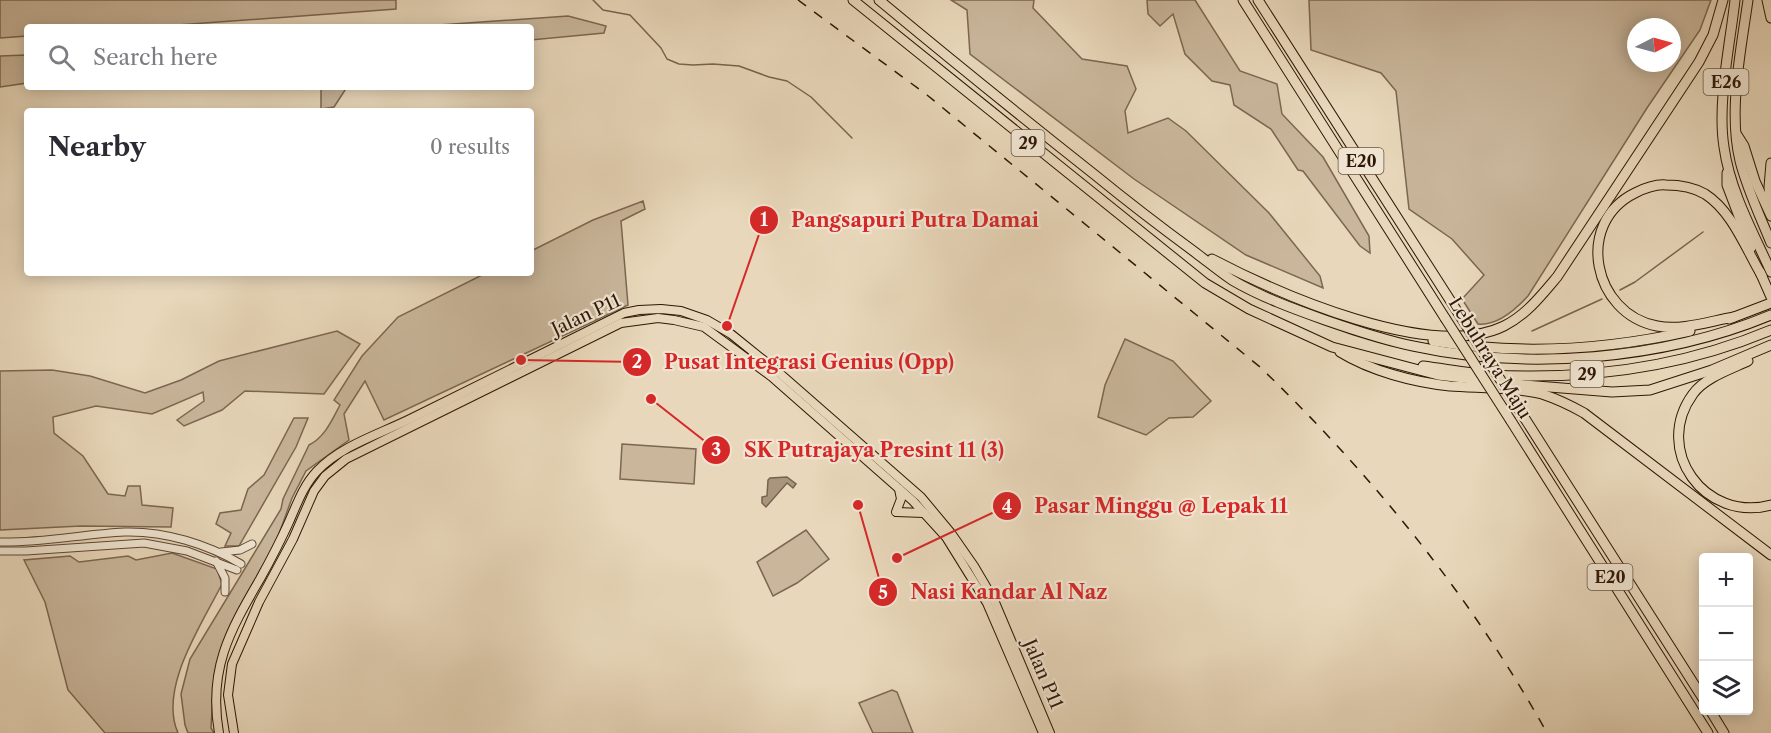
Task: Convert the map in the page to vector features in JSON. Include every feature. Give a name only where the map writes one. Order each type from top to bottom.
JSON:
[{"type":"highway","name":"29","points":[[853,0],[1205,284],[1249,309],[1332,347],[1397,363],[1489,375],[1577,375],[1676,360],[1719,349],[1771,330]]},
{"type":"highway","name":"29","points":[[879,0],[1042,133],[1183,244],[1233,280],[1279,303],[1354,330],[1389,340],[1454,353],[1545,359],[1625,353],[1674,345],[1745,325],[1771,315]]},
{"type":"highway","name":"Lebuhraya Maju","points":[[1243,0],[1708,733]]},
{"type":"highway","name":"Lebuhraya Maju","points":[[1258,0],[1699,692]]},
{"type":"highway","points":[[1384,326],[1440,336],[1467,336],[1503,327],[1523,314],[1539,299],[1557,277],[1699,62],[1713,35],[1723,0]]},
{"type":"highway","name":"E26","points":[[1735,0],[1722,116],[1727,185],[1766,274]]},
{"type":"highway","name":"E26","points":[[1748,0],[1738,74],[1736,133],[1740,160],[1771,243]]},
{"type":"highway","points":[[1767,0],[1771,18]]},
{"type":"highway","points":[[1736,133],[1744,146],[1755,181],[1771,216]]},
{"type":"highway","points":[[1771,163],[1769,187],[1771,207]]},
{"type":"highway","points":[[1734,317],[1670,327],[1642,322],[1625,312],[1604,286],[1598,265],[1600,238],[1606,221],[1616,207],[1630,196],[1661,184],[1679,185],[1697,190],[1723,211],[1766,274],[1771,297]]},
{"type":"highway","points":[[1183,244],[1308,304],[1444,343],[1503,348],[1555,349],[1617,345],[1696,329],[1771,303]]},
{"type":"highway","points":[[1397,363],[1438,375],[1568,389],[1632,392],[1650,390],[1680,381],[1767,346]]},
{"type":"highway","points":[[1767,346],[1748,360],[1711,379],[1694,392],[1683,412],[1678,434],[1679,449],[1685,466],[1706,493],[1725,503],[1740,507],[1754,508],[1771,505]]},
{"type":"highway","points":[[1332,347],[1356,362],[1422,381],[1539,393],[1564,402],[1584,413],[1771,555]]},
{"type":"highway","points":[[1713,715],[1724,733]]},
{"type":"main road","name":"Jalan P11","points":[[219,733],[215,696],[216,679],[227,640],[264,572],[306,485],[327,461],[339,452],[624,313],[660,309],[681,311],[707,320],[731,334],[921,496],[963,550],[994,600],[1050,733]]},
{"type":"main road","name":"Jalan P11","points":[[234,733],[228,695],[232,664],[259,602],[276,572],[314,491],[325,476],[346,459],[621,323],[640,320],[674,320],[704,327],[772,377],[899,489],[946,537],[987,603],[1043,733]]},
{"type":"main road","points":[[899,489],[900,502],[896,512],[924,513]]},
{"type":"main road","points":[[264,572],[264,576],[268,579],[276,572]]},
{"type":"main road","points":[[254,588],[260,585],[263,587],[259,602]]},
{"type":"street","points":[[0,542],[26,542],[126,532],[146,533],[190,542],[221,552],[239,567],[187,551],[144,543],[0,551]]},
{"type":"street","points":[[221,552],[240,549],[252,544]]},
{"type":"street","points":[[215,560],[225,578],[225,592]]},
{"type":"shaded area","points":[[0,0],[396,0],[396,9],[191,24],[24,24],[24,36],[0,38]]},
{"type":"shaded area","points":[[951,0],[1034,0],[1033,8],[1082,59],[1127,66],[1136,89],[1125,111],[1128,133],[1168,118],[1186,131],[1269,213],[1320,276],[1323,288],[1246,255],[1134,179],[970,54],[967,10]]},
{"type":"shaded area","points":[[1147,0],[1195,0],[1240,71],[1277,84],[1282,114],[1323,157],[1369,236],[1370,253],[1360,246],[1303,171],[1298,170],[1271,129],[1234,105],[1230,85],[1212,81],[1185,54],[1173,14],[1160,26],[1148,14]]},
{"type":"shaded area","points":[[1309,0],[1711,0],[1700,30],[1681,58],[1681,18],[1627,18],[1627,72],[1671,72],[1528,296],[1506,315],[1485,324],[1478,324],[1462,299],[1484,275],[1452,239],[1409,209],[1396,91],[1381,73],[1311,50]]},
{"type":"shaded area","points":[[568,16],[606,26],[604,33],[534,40],[534,24],[453,24]]},
{"type":"shaded area","points":[[24,55],[24,83],[0,87],[0,56]]},
{"type":"shaded area","points":[[321,90],[345,90],[334,107],[321,108]]},
{"type":"shaded area","points":[[643,201],[645,209],[621,221],[628,305],[384,420],[365,381],[344,414],[349,440],[306,471],[292,498],[276,542],[227,635],[214,676],[211,728],[214,733],[188,733],[181,694],[190,659],[281,509],[283,499],[309,445],[324,433],[331,422],[340,405],[334,400],[362,356],[398,317],[480,276],[534,276],[534,250],[593,220]]},
{"type":"shaded area","points":[[337,331],[360,344],[324,394],[245,391],[222,410],[184,426],[177,420],[204,401],[203,392],[152,414],[96,406],[53,417],[54,433],[83,456],[108,494],[125,496],[128,486],[140,486],[142,505],[173,508],[171,527],[81,526],[0,530],[0,371],[52,370],[90,376],[145,393],[181,380],[219,361]]},
{"type":"shaded area","points":[[1125,339],[1173,361],[1211,401],[1193,417],[1169,418],[1146,435],[1098,417],[1105,385]]},
{"type":"shaded area","points":[[294,418],[308,418],[296,447],[239,546],[225,546],[231,533],[216,524],[220,513],[241,510],[248,489],[264,475]]},
{"type":"shaded area","points":[[622,444],[696,449],[694,484],[620,479]]},
{"type":"shaded area","points":[[787,477],[796,484],[793,488],[787,483],[766,507],[762,503],[762,497],[767,496],[768,480]]},
{"type":"shaded area","points":[[806,530],[829,559],[797,583],[773,596],[757,562]]},
{"type":"shaded area","points":[[172,553],[217,569],[222,584],[194,637],[178,677],[173,715],[178,733],[105,733],[68,690],[45,602],[24,560],[70,556],[79,562],[128,556],[136,560]]},
{"type":"shaded area","points":[[892,690],[897,692],[913,733],[873,733],[859,703]]},
{"type":"waterway","points":[[593,0],[603,10],[630,15],[661,48],[667,59],[679,64],[739,66],[787,81],[811,97],[852,138]]},
{"type":"waterway","points":[[1620,290],[1635,282],[1703,232]]},
{"type":"waterway","points":[[1532,331],[1602,299]]},
{"type":"railway","points":[[798,0],[927,95],[1260,367],[1341,450],[1417,539],[1486,633],[1547,733]]},
{"type":"place","name":"Pangsapuri Putra Damai","points":[[727,326]]},
{"type":"place","name":"Pusat Integrasi Genius (Opp)","points":[[521,360]]},
{"type":"place","name":"SK Putrajaya Presint 11 (3)","points":[[651,399]]},
{"type":"place","name":"Nasi Kandar Al Naz","points":[[858,505]]},
{"type":"place","name":"Pasar Minggu @ Lepak 11","points":[[897,558]]}]
